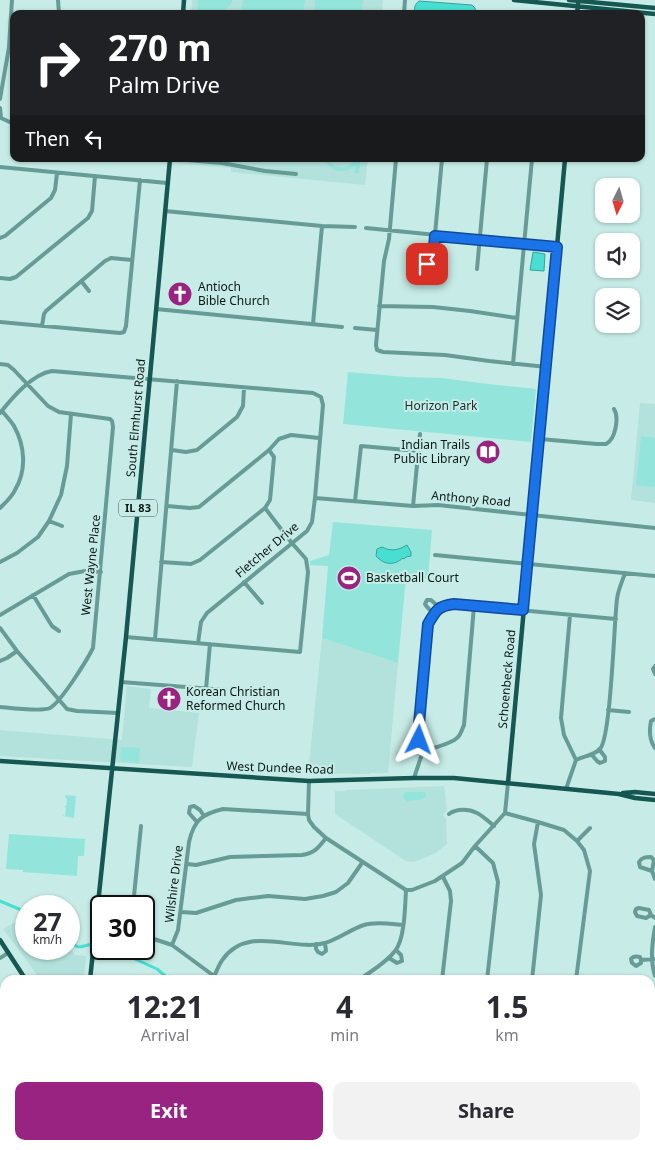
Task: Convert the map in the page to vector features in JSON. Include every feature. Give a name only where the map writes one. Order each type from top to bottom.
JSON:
[{"type":"main road","points":[[514,0],[578,2],[655,8]]},
{"type":"main road","points":[[569,0],[629,10]]},
{"type":"main road","name":"South Elmhurst Road","points":[[112,769],[170,162]]},
{"type":"main road","name":"Schoenbeck Road","points":[[508,783],[565,162]]},
{"type":"main road","name":"West Dundee Road","points":[[0,761],[310,782],[454,778],[619,794]]},
{"type":"main road","name":"IL 83","points":[[99,895],[112,769]]},
{"type":"main road","points":[[619,794],[635,792],[655,794]]},
{"type":"main road","points":[[619,794],[655,800]]},
{"type":"main road","points":[[0,940],[23,975]]},
{"type":"main road","name":"IL 83","points":[[91,975],[92,960]]},
{"type":"street","points":[[0,99],[10,31]]},
{"type":"street","points":[[0,108],[1,118],[10,122]]},
{"type":"street","points":[[210,162],[296,174]]},
{"type":"street","points":[[396,162],[390,231],[384,261],[379,306],[377,350],[445,355],[547,367]]},
{"type":"street","points":[[427,264],[433,256],[442,162]]},
{"type":"street","points":[[477,269],[487,162]]},
{"type":"street","points":[[513,364],[532,162]]},
{"type":"street","points":[[0,167],[168,183]]},
{"type":"street","points":[[0,238],[51,198],[55,190],[57,173]]},
{"type":"street","points":[[0,278],[10,279],[16,277],[88,218],[92,211],[95,176]]},
{"type":"street","points":[[0,322],[124,332],[140,180]]},
{"type":"street","points":[[165,211],[322,226],[355,227]]},
{"type":"street","points":[[313,324],[322,226]]},
{"type":"street","points":[[366,228],[557,247]]},
{"type":"street","points":[[42,326],[46,310],[105,261],[109,259],[132,260]]},
{"type":"street","points":[[82,282],[89,291]]},
{"type":"street","points":[[379,306],[433,307],[517,318]]},
{"type":"street","points":[[156,309],[342,327]]},
{"type":"street","points":[[355,328],[377,330]]},
{"type":"street","points":[[0,364],[12,368],[48,406],[59,412],[71,414],[67,466],[60,495],[49,520],[38,537],[17,553],[0,562]]},
{"type":"street","points":[[0,508],[15,491],[24,461],[21,441],[14,424],[1,412],[28,384],[42,373],[52,371],[244,388],[243,406],[237,417],[198,450],[186,452],[172,450]]},
{"type":"street","points":[[155,639],[177,381]]},
{"type":"street","name":"Fletcher Drive","points":[[198,643],[201,622],[207,613],[291,542],[307,531],[312,522],[323,405],[321,397],[312,393],[244,388]]},
{"type":"street","points":[[540,439],[606,444],[615,432],[617,414],[614,409]]},
{"type":"street","name":"West Wayne Place","points":[[59,700],[93,648],[114,427],[112,421],[105,418],[71,414]]},
{"type":"street","points":[[413,506],[420,434]]},
{"type":"street","points":[[167,506],[199,507],[269,450],[279,439],[291,435],[319,438]]},
{"type":"street","points":[[355,501],[361,446],[418,451]]},
{"type":"street","points":[[161,562],[192,564],[200,560],[265,508],[270,500],[274,457],[269,450]]},
{"type":"street","name":"Anthony Road","points":[[315,498],[413,506],[438,505],[655,528]]},
{"type":"street","points":[[126,637],[300,652],[308,572],[306,559],[265,508]]},
{"type":"street","points":[[49,520],[62,526]]},
{"type":"street","points":[[435,555],[655,576]]},
{"type":"street","points":[[0,615],[69,574],[85,571],[101,572]]},
{"type":"street","points":[[576,760],[592,755],[603,744],[605,738],[617,598],[625,573]]},
{"type":"street","points":[[244,582],[262,603]]},
{"type":"street","points":[[33,595],[52,626],[59,631]]},
{"type":"street","points":[[414,778],[423,751],[419,740],[419,724],[428,624],[436,610],[454,604],[616,619]]},
{"type":"street","points":[[423,751],[452,741],[462,731],[474,606]]},
{"type":"street","points":[[566,789],[576,760],[564,735],[561,718],[570,614]]},
{"type":"street","points":[[0,628],[17,651],[67,709],[118,714]]},
{"type":"street","points":[[206,688],[210,644]]},
{"type":"street","points":[[0,661],[17,651]]},
{"type":"street","points":[[655,666],[653,670],[655,674]]},
{"type":"street","points":[[121,682],[225,690]]},
{"type":"street","points":[[0,707],[44,709],[50,708],[59,700]]},
{"type":"street","points":[[608,710],[629,712]]},
{"type":"street","points":[[655,719],[651,721],[650,736],[651,743],[655,748]]},
{"type":"street","points":[[592,755],[600,763],[605,761],[605,757],[599,749]]},
{"type":"street","points":[[310,782],[308,814],[309,820],[314,827],[326,838],[362,863],[406,890],[412,890],[443,877],[462,863],[505,813],[508,783]]},
{"type":"street","points":[[204,816],[194,806],[190,807],[189,813],[197,822],[210,812],[223,809],[308,814]]},
{"type":"street","points":[[449,814],[462,810],[477,813],[494,826]]},
{"type":"street","points":[[505,813],[564,830],[584,850],[590,871],[577,975]]},
{"type":"street","name":"Wilshire Drive","points":[[172,945],[178,930],[191,834],[197,822]]},
{"type":"street","points":[[533,975],[541,895],[534,844],[538,822]]},
{"type":"street","points":[[134,895],[141,826]]},
{"type":"street","points":[[577,841],[590,828]]},
{"type":"street","points":[[186,864],[196,865],[230,857],[309,854],[316,850],[326,838]]},
{"type":"street","points":[[475,846],[493,863],[498,882],[488,975]]},
{"type":"street","points":[[652,870],[640,867],[639,862],[641,859],[651,857],[654,860],[652,870],[655,879]]},
{"type":"street","points":[[181,912],[196,912],[236,900],[268,896],[305,899],[323,896],[336,892],[348,883],[362,863]]},
{"type":"street","points":[[443,877],[450,891],[451,901],[443,975]]},
{"type":"street","points":[[366,975],[389,958],[401,940],[406,890]]},
{"type":"street","points":[[214,975],[222,959],[230,951],[249,941],[316,944],[325,943],[366,924],[403,926]]},
{"type":"street","points":[[655,927],[652,965],[655,975]]},
{"type":"street","points":[[155,939],[172,945],[213,975]]},
{"type":"street","points":[[316,944],[318,952],[322,954],[326,951],[325,943]]},
{"type":"street","points":[[389,958],[397,963],[402,961],[402,955],[396,950]]},
{"type":"street","points":[[0,958],[8,953]]},
{"type":"street","points":[[641,960],[653,960]]},
{"type":"shaded area","points":[[192,0],[383,0],[382,10],[191,10]]},
{"type":"shaded area","points":[[419,1],[472,5],[475,10],[415,10],[416,4]]},
{"type":"shaded area","points":[[368,162],[365,185],[231,172],[231,168],[177,163]]},
{"type":"shaded area","points":[[533,252],[545,254],[544,271],[530,270]]},
{"type":"shaded area","points":[[640,403],[655,404],[655,503],[631,500]]},
{"type":"shaded area","points":[[407,545],[411,556],[396,562],[386,563],[376,556],[377,549],[382,547],[395,550]]},
{"type":"shaded area","points":[[322,638],[398,663],[388,773],[308,773]]},
{"type":"shaded area","points":[[127,686],[151,689],[149,708],[199,713],[192,767],[0,756],[0,730],[122,740]]},
{"type":"shaded area","points":[[444,786],[447,810],[443,815],[446,818],[447,844],[436,853],[414,862],[406,861],[335,814],[335,791]]},
{"type":"shaded area","points":[[15,922],[15,945],[3,929]]},
{"type":"shaded area","points":[[80,955],[86,956],[84,975],[37,975],[26,960],[80,960]]},
{"type":"green space","points":[[198,0],[233,0],[225,10],[197,10]]},
{"type":"green space","points":[[243,0],[305,0],[304,10],[241,10]]},
{"type":"green space","points":[[315,0],[363,0],[362,10],[314,10]]},
{"type":"green space","points":[[330,162],[338,167],[345,167],[354,162],[361,162],[359,173],[355,173],[355,166],[346,171],[338,171],[327,163]]},
{"type":"green space","name":"Horizon Park","points":[[348,372],[442,378],[536,389],[531,442],[343,424]]},
{"type":"green space","points":[[641,436],[655,438],[655,487],[636,485]]},
{"type":"green space","points":[[333,522],[432,530],[428,579],[406,577],[398,663],[322,638],[328,566],[310,565],[310,561],[329,555]]},
{"type":"green space","points":[[121,747],[140,748],[139,763],[122,761],[120,758]]},
{"type":"green space","points":[[406,792],[425,792],[426,797],[407,802],[403,795]]},
{"type":"green space","points":[[65,795],[76,796],[74,818],[63,816],[65,816],[66,808],[64,806],[66,806],[67,799]]},
{"type":"green space","points":[[9,834],[85,839],[84,856],[78,856],[77,876],[6,869]]},
{"type":"waterway","points":[[0,901],[15,907]]},
{"type":"waterway","points":[[80,947],[90,944]]},
{"type":"waterway","points":[[137,960],[157,969],[164,975]]},
{"type":"place","name":"Antioch Bible Church","points":[[180,294]]},
{"type":"place","name":"Indian Trails Public Library","points":[[488,452]]},
{"type":"place","name":"Basketball Court","points":[[349,578]]},
{"type":"place","name":"Korean Christian Reformed Church","points":[[169,699]]},
{"type":"route","points":[[419,740],[428,624],[435,610],[454,604],[523,610],[557,247],[435,236],[433,256],[427,264]]}]
